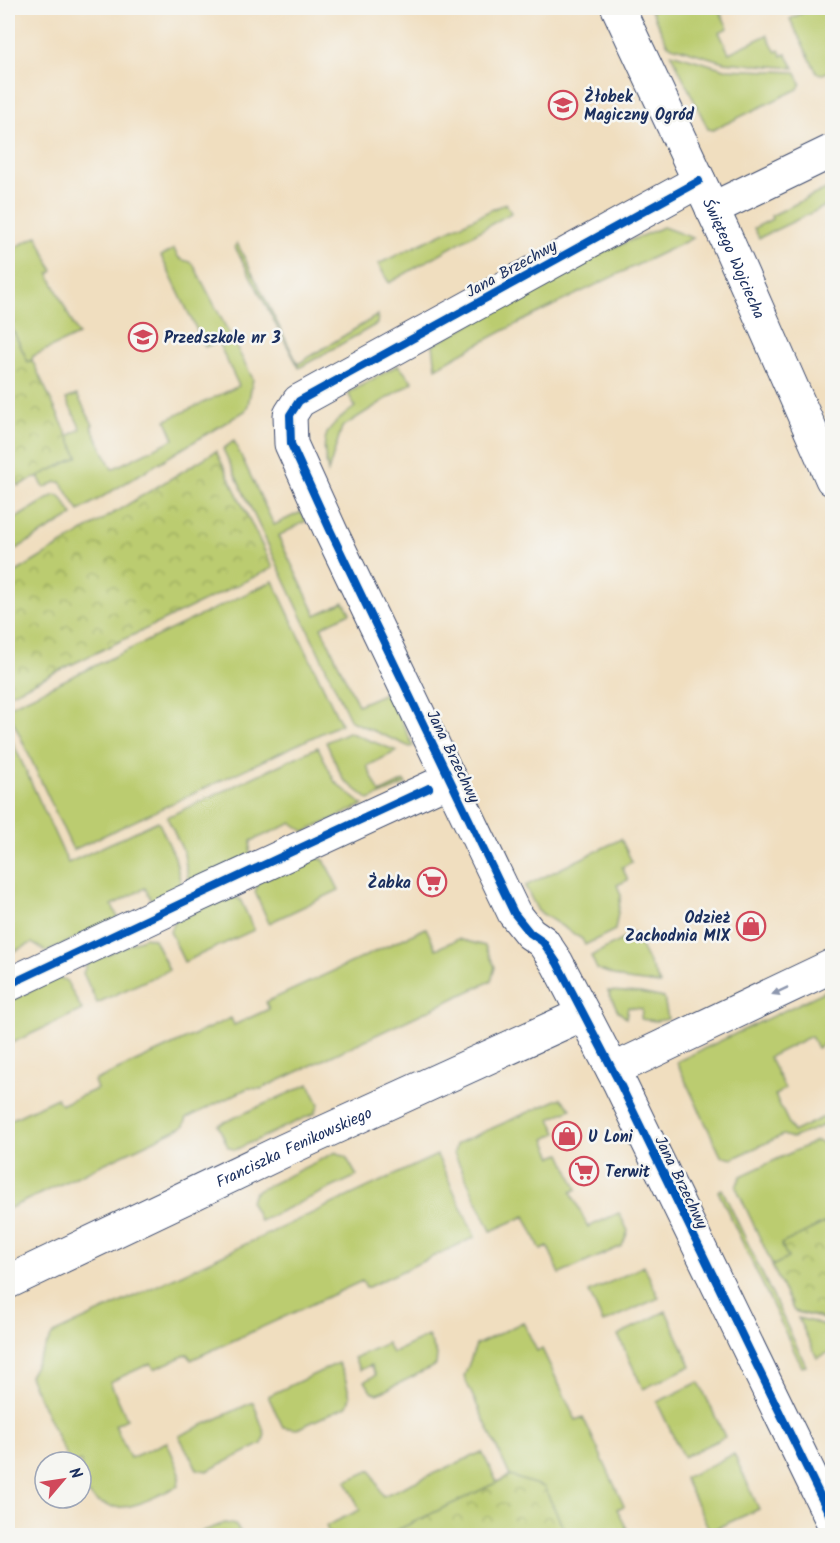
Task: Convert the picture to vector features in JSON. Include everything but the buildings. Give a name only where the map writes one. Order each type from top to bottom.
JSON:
[{"type":"street","name":"Świętego Wojciecha","points":[[618,8],[706,195],[832,479]]},
{"type":"street","name":"Jana Brzechwy","points":[[832,151],[706,195],[299,400],[290,415],[291,444],[514,913],[530,933],[543,942],[557,963],[613,1070],[832,1520]]},
{"type":"street","points":[[8,986],[198,895],[450,779]]},
{"type":"street","points":[[613,1070],[832,966]]},
{"type":"street","name":"Franciszka Fenikowskiego","points":[[8,1282],[275,1155],[583,1014]]},
{"type":"green space","points":[[650,8],[718,8],[728,28],[719,32],[729,53],[767,35],[776,52],[779,50],[782,56],[786,54],[794,68],[724,62],[668,45]]},
{"type":"green space","points":[[812,8],[832,8],[832,70],[823,74],[817,73],[790,19]]},
{"type":"green space","points":[[671,53],[725,69],[795,72],[801,83],[798,89],[713,130],[708,129]]},
{"type":"green space","points":[[832,186],[832,203],[759,238],[754,228],[772,219],[771,216]]},
{"type":"green space","points":[[506,203],[511,213],[389,283],[378,264]]},
{"type":"green space","points":[[663,227],[693,238],[531,317],[436,368],[433,345],[583,260]]},
{"type":"green space","points":[[37,236],[53,271],[49,274],[78,335],[33,356],[28,362],[10,324],[14,322],[8,308],[8,251]]},
{"type":"green space","points":[[237,243],[298,364],[378,315],[377,324],[299,368],[235,247]]},
{"type":"green space","points":[[174,249],[181,260],[193,264],[253,379],[248,405],[245,411],[79,511],[61,482],[44,488],[38,476],[78,457],[68,436],[81,429],[66,399],[77,395],[112,469],[174,439],[166,420],[239,386],[218,342],[205,347],[161,256]]},
{"type":"green space","points":[[8,308],[14,322],[10,324],[28,362],[32,360],[78,457],[18,486],[8,466]]},
{"type":"green space","points":[[398,365],[413,382],[342,427],[328,472],[325,441],[331,428],[355,407],[348,393]]},
{"type":"green space","points":[[234,441],[274,525],[301,512],[306,521],[278,536],[316,615],[344,602],[350,613],[321,627],[358,705],[388,692],[413,746],[410,747],[351,721],[223,449]]},
{"type":"green space","points":[[216,451],[273,568],[8,695],[8,577]]},
{"type":"green space","points":[[54,495],[60,496],[73,515],[8,554],[8,523]]},
{"type":"green space","points":[[273,581],[341,724],[73,850],[8,707]]},
{"type":"green space","points":[[8,732],[68,863],[158,821],[175,857],[182,889],[153,903],[145,888],[112,905],[118,918],[47,952],[32,943],[8,954]]},
{"type":"green space","points":[[348,732],[397,751],[367,766],[380,793],[404,781],[406,784],[369,800],[343,779],[326,742]]},
{"type":"green space","points":[[318,747],[335,782],[363,805],[305,832],[292,823],[251,841],[249,859],[189,886],[184,853],[167,817]]},
{"type":"green space","points":[[621,839],[632,862],[622,867],[628,880],[617,885],[621,895],[615,930],[585,945],[582,939],[538,911],[525,886]]},
{"type":"green space","points":[[314,857],[324,860],[339,890],[269,923],[255,892],[259,881]]},
{"type":"green space","points":[[228,896],[240,899],[254,930],[184,962],[170,931],[175,921]]},
{"type":"green space","points":[[426,928],[436,949],[458,939],[485,946],[495,967],[491,981],[261,1089],[248,1088],[187,1118],[184,1126],[8,1209],[8,1121],[57,1098],[61,1105],[97,1089],[94,1081],[231,1018],[234,1025],[269,1009],[266,1002]]},
{"type":"green space","points":[[634,933],[660,984],[627,980],[597,969],[591,956]]},
{"type":"green space","points":[[145,937],[154,939],[169,970],[97,1003],[83,973],[87,964]]},
{"type":"green space","points":[[57,977],[66,980],[82,1010],[12,1043],[8,1034],[8,1002]]},
{"type":"green space","points":[[832,988],[832,1040],[817,1048],[811,1036],[769,1057],[785,1089],[775,1095],[793,1132],[830,1114],[832,1122],[792,1138],[783,1135],[732,1159],[721,1156],[678,1061]]},
{"type":"green space","points":[[608,991],[640,993],[664,998],[668,1019],[656,1021],[641,1019],[642,1009],[628,1007],[626,1018],[618,1011]]},
{"type":"green space","points":[[309,1084],[319,1104],[315,1113],[235,1150],[228,1147],[218,1125]]},
{"type":"green space","points":[[561,1098],[571,1109],[550,1119],[557,1133],[545,1139],[553,1157],[561,1154],[577,1189],[571,1192],[588,1227],[619,1213],[628,1231],[622,1246],[560,1274],[548,1247],[541,1250],[525,1216],[491,1231],[454,1153],[456,1144]]},
{"type":"green space","points":[[816,1141],[832,1146],[832,1321],[794,1311],[736,1187],[741,1176]]},
{"type":"green space","points":[[336,1152],[346,1157],[357,1176],[260,1221],[250,1201],[255,1192]]},
{"type":"green space","points":[[437,1155],[475,1237],[366,1288],[362,1281],[191,1360],[188,1354],[154,1369],[151,1363],[110,1382],[127,1419],[115,1425],[130,1458],[167,1442],[180,1473],[178,1486],[126,1507],[105,1505],[93,1498],[93,1450],[63,1450],[29,1376],[53,1334]]},
{"type":"green space","points":[[722,1189],[806,1366],[802,1367],[718,1191]]},
{"type":"green space","points":[[832,1219],[832,1321],[794,1311],[772,1266],[788,1258],[781,1244]]},
{"type":"green space","points":[[644,1266],[659,1298],[603,1323],[589,1292]]},
{"type":"green space","points":[[666,1311],[691,1366],[643,1389],[618,1335]]},
{"type":"green space","points":[[798,1318],[832,1327],[832,1351],[817,1358]]},
{"type":"green space","points":[[523,1322],[537,1351],[542,1349],[576,1420],[583,1417],[624,1506],[617,1509],[630,1535],[330,1536],[326,1526],[360,1510],[346,1481],[371,1470],[383,1496],[482,1452],[497,1482],[510,1476],[464,1377],[476,1345]]},
{"type":"green space","points":[[428,1336],[437,1355],[436,1365],[378,1394],[371,1391],[365,1381],[376,1375],[371,1365],[360,1370],[354,1358],[387,1343],[392,1353]]},
{"type":"green space","points":[[338,1363],[345,1377],[350,1397],[347,1406],[297,1429],[283,1427],[268,1396]]},
{"type":"green space","points":[[699,1382],[725,1437],[683,1457],[657,1402]]},
{"type":"green space","points":[[253,1402],[265,1434],[262,1444],[207,1471],[197,1469],[179,1436]]},
{"type":"green space","points":[[734,1454],[759,1509],[710,1531],[684,1478]]},
{"type":"green space","points":[[510,1476],[544,1487],[567,1535],[389,1535],[389,1534]]},
{"type":"green space","points":[[225,1523],[235,1525],[243,1535],[193,1535]]},
{"type":"cycle path","points":[[699,181],[299,401],[290,415],[291,444],[514,913],[530,933],[543,942],[557,963],[620,1084],[832,1520]]},
{"type":"cycle path","points":[[8,985],[429,788]]},
{"type":"place","name":"Żłobek Magiczny Ogród","points":[[563,105]]},
{"type":"place","name":"Przedszkole nr 3","points":[[143,337]]},
{"type":"place","name":"Żabka","points":[[432,882]]},
{"type":"place","name":"Odzież Zachodnia MIX","points":[[751,926]]},
{"type":"place","name":"U Loni","points":[[567,1136]]},
{"type":"place","name":"Terwit","points":[[584,1171]]}]
